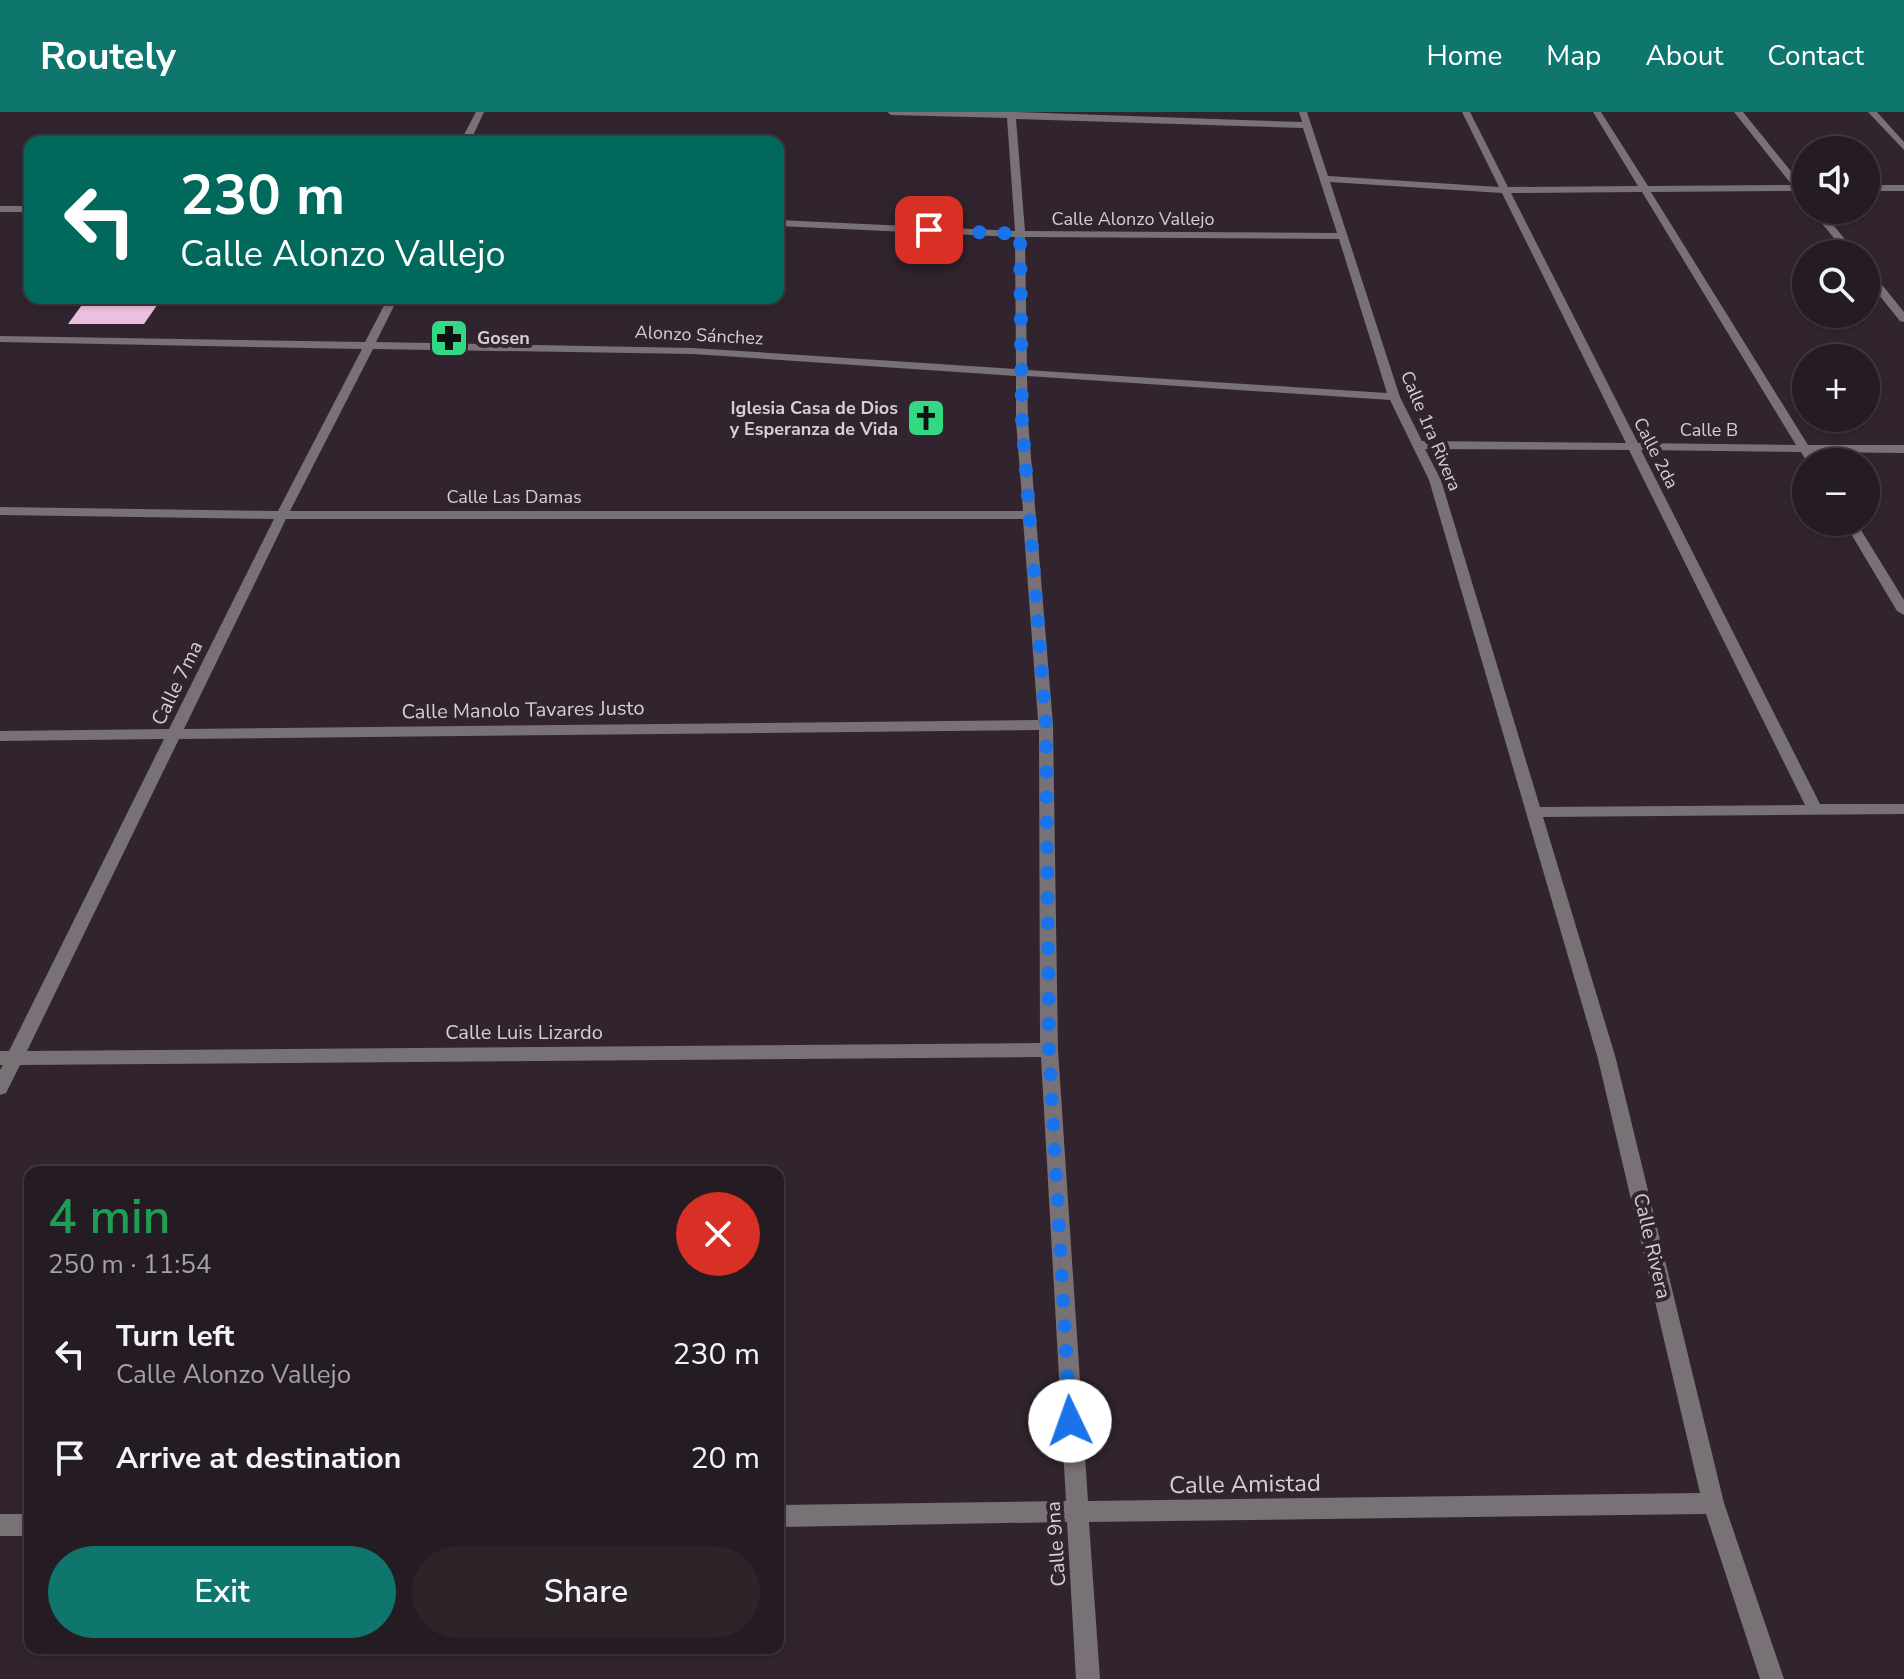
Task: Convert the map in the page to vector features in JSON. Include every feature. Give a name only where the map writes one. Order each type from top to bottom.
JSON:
[{"type":"street","points":[[468,136],[480,112]]},
{"type":"street","points":[[891,112],[1306,118]]},
{"type":"street","name":"Calle 2da","points":[[1466,112],[1815,810]]},
{"type":"street","points":[[1597,112],[1804,448]]},
{"type":"street","points":[[1738,112],[1792,176]]},
{"type":"street","points":[[1872,112],[1904,147]]},
{"type":"street","name":"Calle 9na","points":[[1011,114],[1020,234],[1020,373],[1028,515],[1046,725],[1049,1050],[1088,1679]]},
{"type":"street","name":"Calle 1ra Rivera","points":[[1306,118],[1394,397],[1435,480],[1534,812]]},
{"type":"street","points":[[1327,179],[1505,190],[1792,188]]},
{"type":"street","points":[[1880,188],[1904,188]]},
{"type":"street","points":[[0,209],[24,209]]},
{"type":"street","name":"Calle Alonzo Vallejo","points":[[784,223],[1020,234],[1344,236]]},
{"type":"street","points":[[1827,224],[1841,240]]},
{"type":"street","points":[[1880,289],[1904,319]]},
{"type":"street","name":"Calle 7ma","points":[[0,1088],[7,1058],[390,304]]},
{"type":"street","name":"Alonzo Sánchez","points":[[0,339],[693,351],[1394,397]]},
{"type":"street","name":"Calle B","points":[[1418,445],[1804,448]]},
{"type":"street","name":"Calle B","points":[[1880,449],[1904,449]]},
{"type":"street","name":"Calle Las Damas","points":[[0,511],[282,515],[1028,515]]},
{"type":"street","points":[[1858,536],[1904,611]]},
{"type":"street","name":"Calle Manolo Tavares Justo","points":[[0,736],[1046,725]]},
{"type":"street","points":[[1534,812],[1904,809]]},
{"type":"street","name":"Calle Rivera","points":[[1534,812],[1607,1059],[1713,1503],[1772,1679]]},
{"type":"street","name":"Calle Luis Lizardo","points":[[7,1058],[1049,1050]]},
{"type":"street","name":"Calle Amistad","points":[[784,1516],[1713,1503]]},
{"type":"street","points":[[0,1525],[24,1525]]},
{"type":"building","points":[[83,304],[158,304],[144,324],[68,324]]},
{"type":"place","name":"Gosen","points":[[449,338]]},
{"type":"place","name":"Iglesia Casa de Dios y Esperanza de Vida","points":[[926,418]]},
{"type":"route","points":[[929,230],[1020,234],[1022,421],[1046,725],[1049,1050],[1070,1421]]}]
